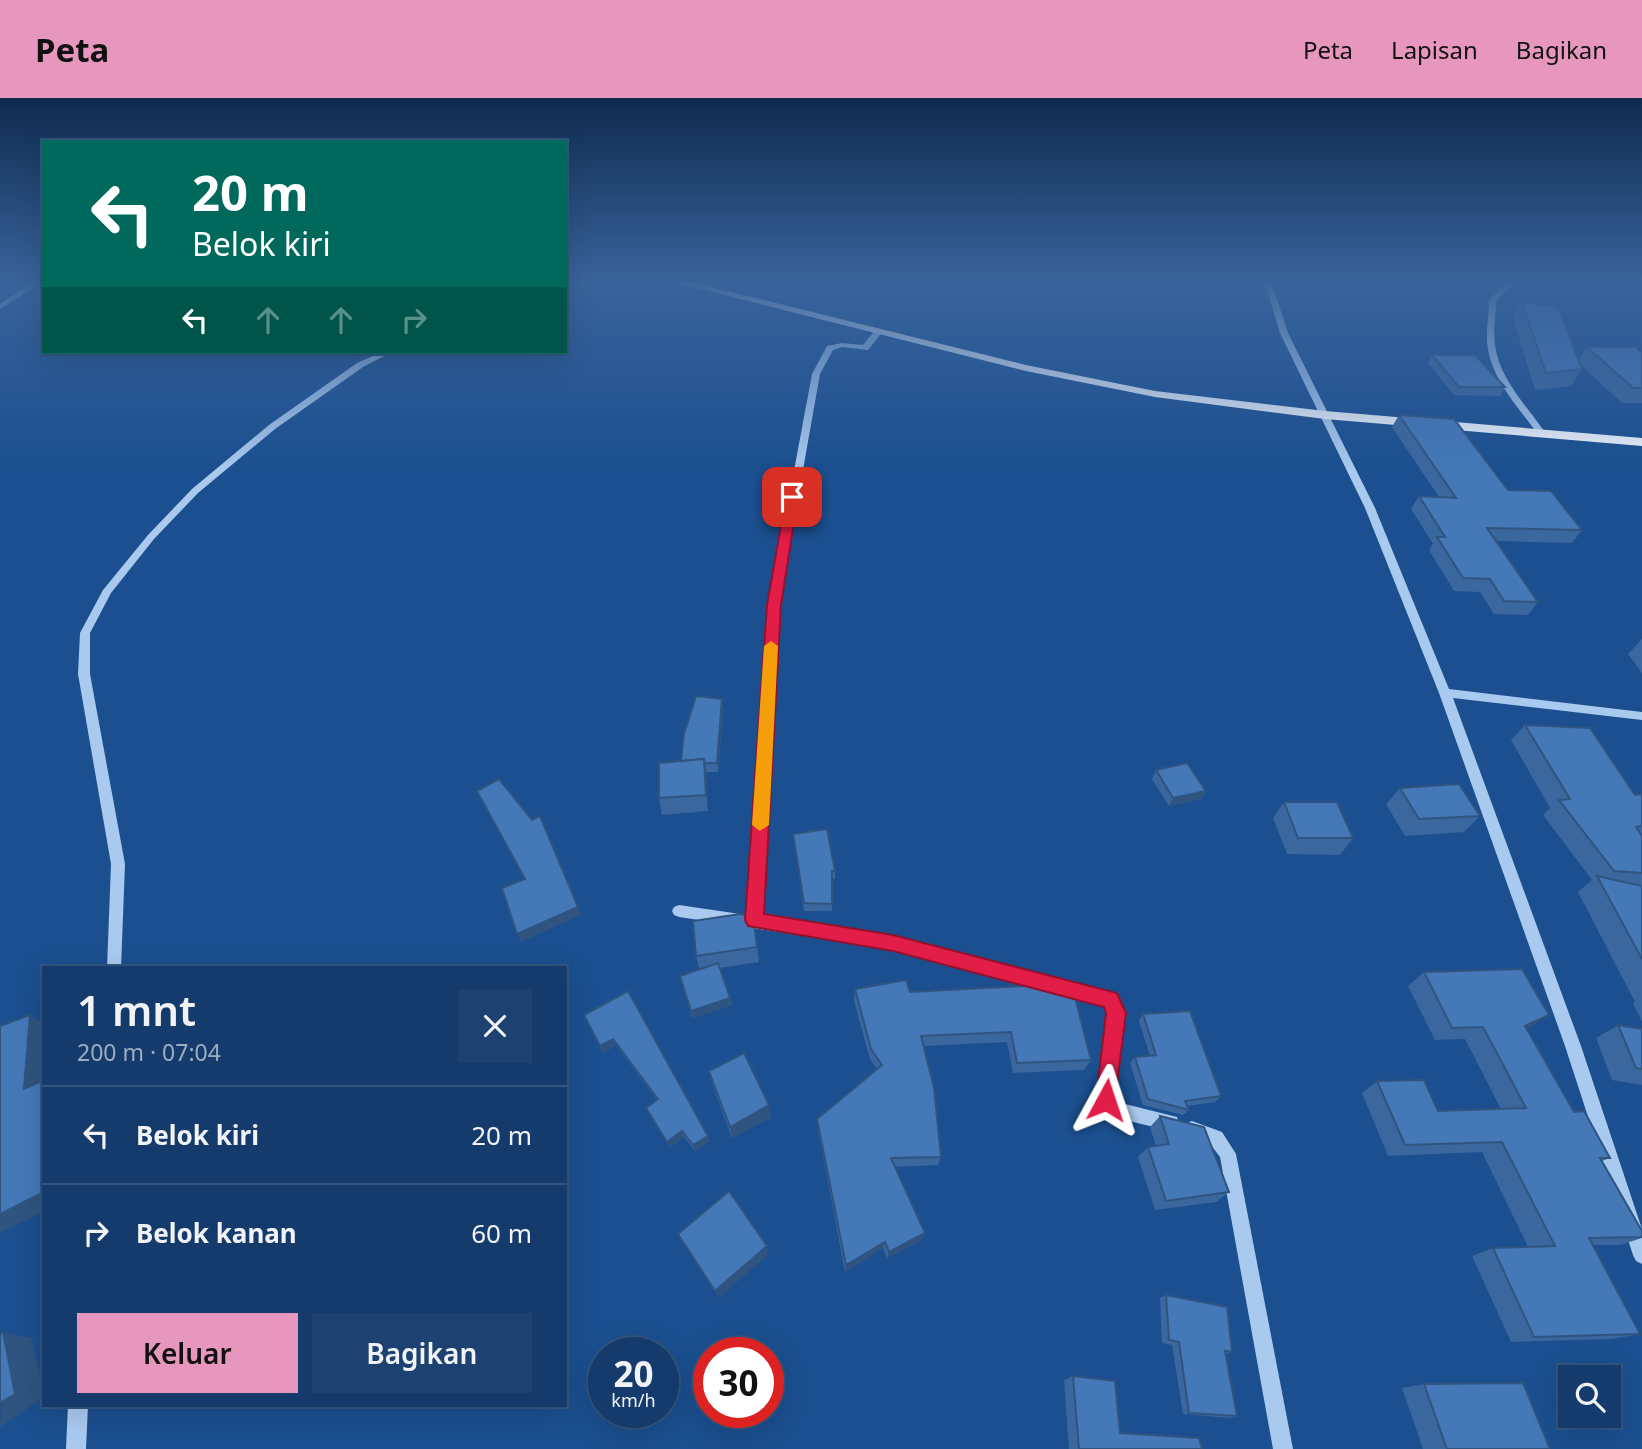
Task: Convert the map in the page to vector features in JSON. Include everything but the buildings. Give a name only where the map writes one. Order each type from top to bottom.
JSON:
[{"type":"main road","points":[[928,343],[1091,383],[1155,394],[1325,415],[1540,431],[1642,442]]},
{"type":"street","points":[[754,920],[774,605],[816,374],[830,348],[842,345],[865,348],[869,343]]},
{"type":"street","points":[[1289,343],[1370,508],[1445,693],[1573,1045],[1642,1255]]},
{"type":"street","points":[[1491,343],[1493,355],[1511,389],[1540,431]]},
{"type":"street","points":[[114,966],[118,864],[84,674],[85,633],[107,592],[151,537],[195,491],[272,427],[360,365],[384,354]]},
{"type":"street","points":[[1445,693],[1642,716]]},
{"type":"street","points":[[679,911],[754,920],[893,943],[1105,997],[1115,1003],[1106,1095],[1110,1106],[1206,1132],[1216,1138],[1228,1154],[1283,1449]]},
{"type":"street","points":[[76,1449],[79,1407]]},
{"type":"slow traffic","points":[[760,825],[771,646]]},
{"type":"route","points":[[792,497],[774,605],[754,920],[893,943],[1110,999],[1115,1003],[1116,1013],[1106,1100]]}]
